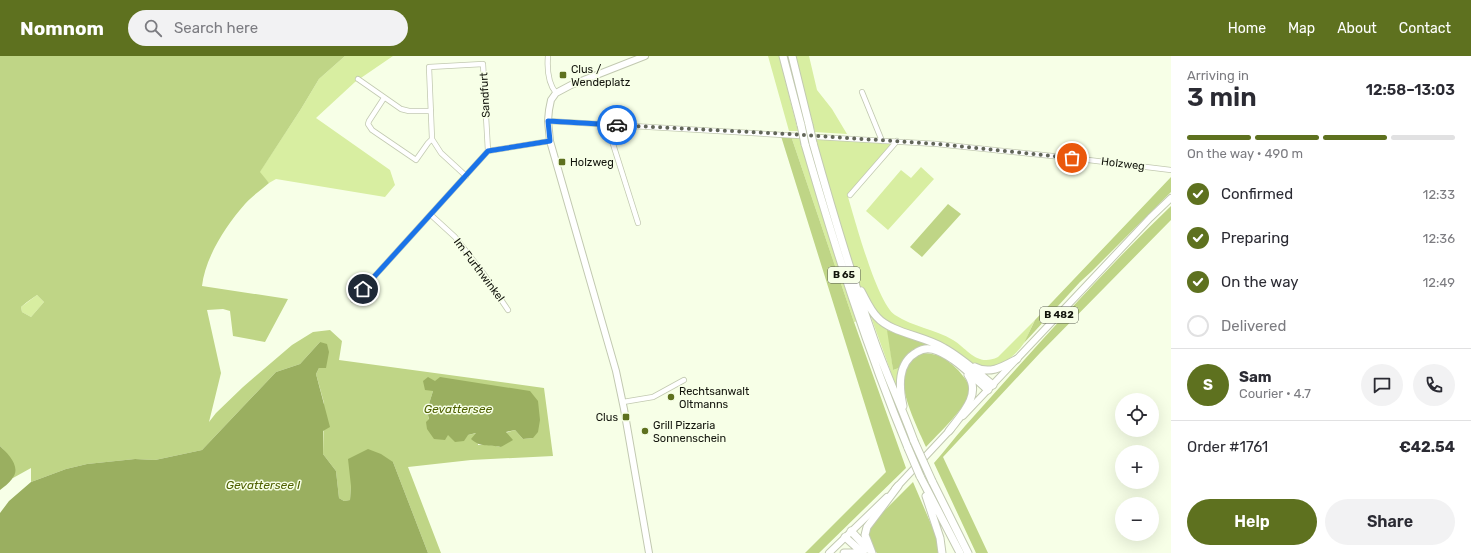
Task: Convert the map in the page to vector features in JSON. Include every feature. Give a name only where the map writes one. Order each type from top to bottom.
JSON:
[{"type":"highway","name":"B 65","points":[[783,56],[806,144],[848,289],[884,388],[908,448],[925,488],[960,553]]},
{"type":"highway","name":"B 65","points":[[792,56],[813,143],[853,279],[887,375],[914,441],[968,553]]},
{"type":"highway","points":[[853,279],[873,312],[882,322],[893,328],[927,339],[943,347],[991,387]]},
{"type":"highway","points":[[907,422],[900,382],[905,362],[912,354],[921,350],[936,350],[962,364],[990,370],[1002,367],[1017,359]]},
{"type":"highway","points":[[949,431],[973,396],[970,376],[962,364]]},
{"type":"highway","points":[[872,553],[865,535],[867,527],[898,486]]},
{"type":"highway","points":[[925,488],[940,538],[942,553]]},
{"type":"highway","points":[[851,531],[872,553]]},
{"type":"highway","points":[[845,537],[863,553]]},
{"type":"highway","points":[[844,553],[857,553]]},
{"type":"main road","points":[[645,56],[571,85],[556,93],[551,100],[548,121],[550,141],[614,364],[623,402],[649,553]]},
{"type":"main road","name":"B 482","points":[[829,553],[898,486],[1150,218],[1171,198]]},
{"type":"street","points":[[548,56],[548,73],[553,89],[556,93]]},
{"type":"street","name":"Sandfurt","points":[[432,139],[429,67],[483,64],[488,151]]},
{"type":"street","points":[[358,79],[404,111],[431,111]]},
{"type":"street","points":[[862,92],[882,141]]},
{"type":"street","points":[[384,98],[369,121],[368,124],[372,130],[416,160],[432,139],[441,153],[466,176]]},
{"type":"street","name":"Holzweg","points":[[548,121],[897,141],[997,150],[1171,170]]},
{"type":"street","points":[[607,125],[638,222]]},
{"type":"street","points":[[353,300],[488,151],[550,141]]},
{"type":"street","points":[[850,195],[897,141]]},
{"type":"street","name":"Im Furthwinkel","points":[[431,215],[455,237],[508,310]]},
{"type":"street","points":[[623,402],[653,397],[684,380]]},
{"type":"shaded area","points":[[0,56],[345,56],[319,79],[260,172],[269,183],[248,201],[238,212],[218,242],[207,264],[202,286],[288,299],[265,342],[233,336],[230,311],[223,309],[207,310],[221,373],[209,422],[216,413],[243,387],[292,345],[313,332],[330,330],[342,341],[339,360],[544,388],[553,456],[471,460],[408,467],[441,553],[428,553],[393,462],[351,486],[350,500],[344,501],[339,498],[336,471],[323,454],[324,403],[316,374],[319,368],[326,368],[326,364],[320,342],[300,364],[276,372],[202,450],[155,460],[135,459],[87,464],[66,469],[31,482],[31,468],[13,478],[13,465],[0,446]],"holes":[[[37,295],[44,302],[31,317],[22,312],[21,307]],[[433,391],[533,438],[523,439],[515,430],[505,433],[508,435],[501,447],[478,445],[477,433],[468,435],[448,435],[429,420],[428,415],[423,411],[428,407]]]},
{"type":"shaded area","points":[[345,56],[393,56],[355,82],[316,118],[390,170],[395,185],[385,197],[276,179],[269,183],[259,173],[319,79]]},
{"type":"shaded area","points":[[768,56],[779,56],[798,131],[789,131]]},
{"type":"shaded area","points":[[795,56],[809,56],[817,90],[832,109],[847,134],[815,132]]},
{"type":"shaded area","points":[[780,133],[790,133],[854,322],[906,468],[819,553],[805,553],[886,472]]},
{"type":"shaded area","points":[[790,133],[897,141],[848,197],[867,260],[881,295],[895,315],[946,336],[974,356],[984,360],[991,360],[998,357],[1035,320],[1024,343],[1015,354],[998,365],[978,365],[968,361],[938,341],[935,347],[888,330],[893,370],[899,368],[897,389],[871,317],[854,322]]},
{"type":"shaded area","points":[[921,167],[934,179],[888,230],[866,211],[901,170],[911,178]]},
{"type":"shaded area","points":[[1171,177],[1171,192],[1080,282],[1024,343],[1035,320]]},
{"type":"shaded area","points":[[948,204],[961,214],[922,257],[910,247]]},
{"type":"shaded area","points":[[1171,206],[1171,220],[1040,353],[943,457],[988,553],[976,553],[934,463],[1066,314],[1144,232]]},
{"type":"shaded area","points":[[37,295],[44,302],[31,317],[22,312],[21,307]]},
{"type":"shaded area","points":[[887,330],[935,347],[903,360],[899,368],[893,370]]},
{"type":"shaded area","points":[[923,353],[934,354],[950,362],[966,380],[970,391],[964,404],[958,412],[926,447],[906,397],[903,377],[905,369],[910,361]]},
{"type":"shaded area","points":[[913,482],[937,538],[938,553],[877,553],[872,547],[868,534],[872,523]]},
{"type":"water","name":"Gevattersee I","points":[[320,342],[327,344],[329,352],[326,368],[319,368],[316,374],[330,427],[323,431],[323,454],[336,471],[339,498],[344,501],[350,500],[351,486],[348,459],[368,449],[381,454],[393,462],[428,553],[0,553],[0,513],[9,501],[31,482],[66,469],[87,464],[135,459],[155,460],[202,450],[276,372],[300,364]]},
{"type":"water","name":"Gevattersee","points":[[428,377],[435,381],[440,377],[530,391],[538,401],[540,420],[538,432],[533,438],[523,439],[515,430],[506,432],[513,440],[501,447],[478,444],[471,439],[476,433],[468,435],[464,441],[455,442],[448,435],[445,440],[434,439],[427,429],[426,422],[429,419],[428,415],[424,414],[423,411],[428,407],[433,391],[425,390],[423,381]]},
{"type":"water","points":[[0,446],[13,461],[15,465],[15,474],[12,479],[0,490]]},
{"type":"way so far","points":[[617,125],[789,134],[937,144],[1072,158]]},
{"type":"place","name":"Clus / Wendeplatz","points":[[563,75]]},
{"type":"place","name":"Holzweg","points":[[562,162]]},
{"type":"place","name":"Rechtsanwalt Oltmanns","points":[[671,397]]},
{"type":"place","name":"Clus","points":[[626,417]]},
{"type":"place","name":"Grill Pizzaria Sonnenschein","points":[[645,431]]},
{"type":"route","points":[[363,289],[488,151],[550,141],[548,121],[617,125]]}]
